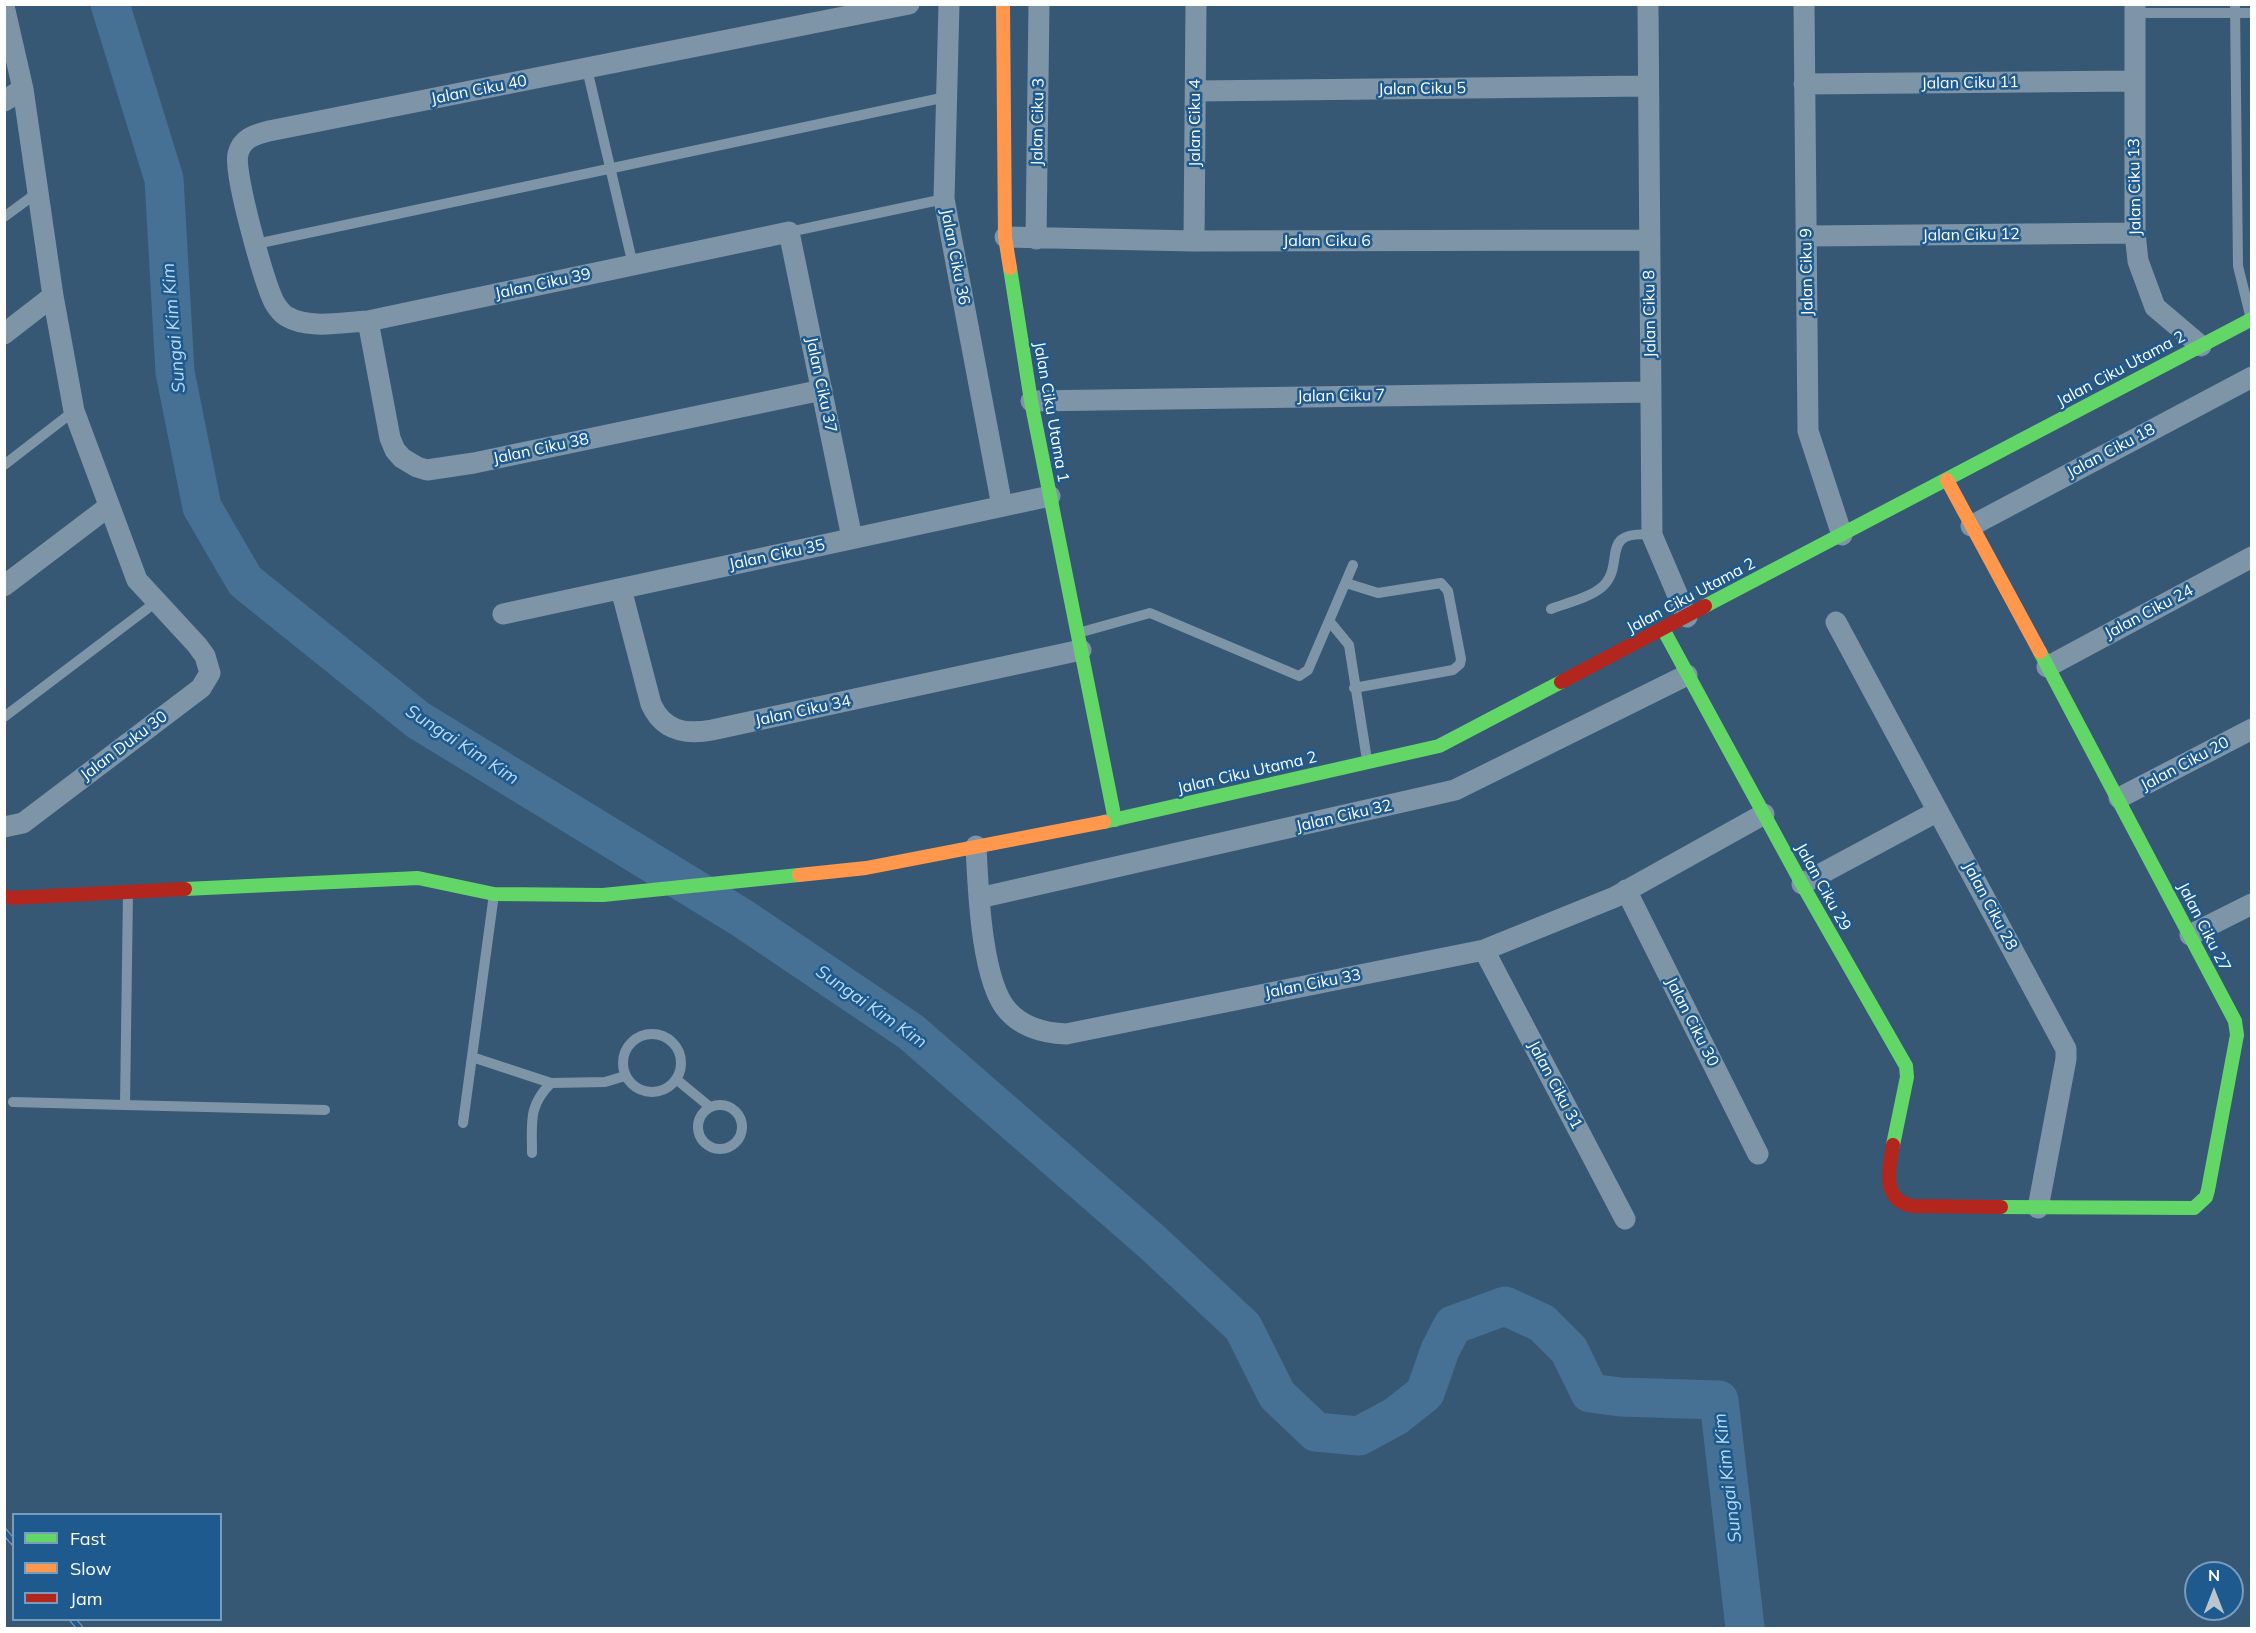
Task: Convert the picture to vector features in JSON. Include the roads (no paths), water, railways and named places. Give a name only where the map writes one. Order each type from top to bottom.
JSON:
[{"type":"street","name":"Jalan Ciku 40","points":[[296,321],[284,314],[275,304],[256,244],[238,170],[237,156],[244,142],[252,135],[909,4]]},
{"type":"street","name":"Jalan Ciku 36","points":[[949,4],[944,199],[1002,506]]},
{"type":"street","name":"Jalan Ciku Utama 1","points":[[1003,4],[1005,237],[1031,400],[1114,820]]},
{"type":"street","name":"Jalan Ciku 3","points":[[1036,239],[1039,4]]},
{"type":"street","name":"Jalan Ciku 4","points":[[1194,241],[1196,4]]},
{"type":"street","name":"Jalan Ciku 8","points":[[1647,4],[1652,535],[1687,617]]},
{"type":"street","name":"Jalan Ciku 9","points":[[1803,4],[1809,435],[1842,535]]},
{"type":"street","points":[[4,6],[23,89],[53,296],[74,411],[137,580],[156,602]]},
{"type":"street","name":"Jalan Ciku 13","points":[[2135,9],[2135,233],[2138,261],[2155,307],[2201,346]]},
{"type":"street","name":"Jalan Ciku 11","points":[[1804,84],[2135,81]]},
{"type":"street","name":"Jalan Ciku 5","points":[[1196,91],[1648,86]]},
{"type":"street","points":[[4,101],[23,89]]},
{"type":"street","name":"Jalan Ciku 39","points":[[296,321],[313,324],[368,321],[789,232]]},
{"type":"street","name":"Jalan Ciku 37","points":[[789,232],[852,538]]},
{"type":"street","name":"Jalan Ciku 12","points":[[1807,236],[2135,233]]},
{"type":"street","name":"Jalan Ciku 6","points":[[1005,237],[1194,241],[1650,240]]},
{"type":"street","points":[[4,334],[53,296]]},
{"type":"street","name":"Jalan Ciku Utama 2","points":[[4,896],[418,878],[494,894],[603,895],[866,868],[1114,820],[1439,746],[2251,319]]},
{"type":"street","name":"Jalan Ciku 38","points":[[368,321],[390,438],[402,458],[427,470],[474,463],[822,390]]},
{"type":"street","name":"Jalan Ciku 18","points":[[1971,526],[2252,377]]},
{"type":"street","name":"Jalan Ciku 7","points":[[1031,400],[1651,392]]},
{"type":"street","name":"Jalan Ciku 27","points":[[1890,1170],[1890,1191],[1903,1205],[2186,1209],[2201,1204],[2206,1197],[2237,1030],[2119,798],[1947,480]]},
{"type":"street","name":"Jalan Ciku 35","points":[[503,614],[1050,496]]},
{"type":"street","points":[[4,586],[108,507]]},
{"type":"street","name":"Jalan Ciku 24","points":[[2047,667],[2252,557]]},
{"type":"street","name":"Jalan Ciku 34","points":[[621,589],[651,704],[661,720],[684,732],[712,730],[1079,641]]},
{"type":"street","name":"Jalan Duku 30","points":[[4,827],[22,823],[201,688],[210,673],[209,664],[196,645],[156,602]]},
{"type":"street","name":"Jalan Ciku 28","points":[[1836,622],[2066,1049],[2038,1208]]},
{"type":"street","name":"Jalan Ciku 29","points":[[1662,629],[1802,884],[1906,1066],[1907,1077],[1890,1170]]},
{"type":"street","name":"Jalan Ciku 32","points":[[979,898],[1455,790],[1687,675]]},
{"type":"street","name":"Jalan Ciku 20","points":[[2119,798],[2252,729]]},
{"type":"street","points":[[1802,884],[1938,811]]},
{"type":"street","name":"Jalan Ciku 33","points":[[975,846],[979,898],[989,965],[998,997],[1021,1023],[1053,1033],[1066,1034],[1484,950],[1615,897],[1764,814]]},
{"type":"street","name":"Jalan Ciku 30","points":[[1626,890],[1758,1154]]},
{"type":"street","points":[[2190,935],[2252,904]]},
{"type":"street","name":"Jalan Ciku 31","points":[[1484,950],[1625,1220]]},
{"type":"lane","points":[[2135,9],[2235,9],[2252,13]]},
{"type":"lane","points":[[2235,9],[2238,266],[2251,319]]},
{"type":"lane","points":[[587,69],[633,265]]},
{"type":"lane","points":[[256,244],[946,97]]},
{"type":"lane","points":[[4,217],[38,192]]},
{"type":"lane","points":[[789,232],[944,199]]},
{"type":"lane","points":[[4,465],[74,411]]},
{"type":"lane","points":[[1551,609],[1596,591],[1605,584],[1617,544],[1623,538],[1639,534],[1652,535]]},
{"type":"lane","points":[[1079,641],[1150,613],[1299,676],[1308,670],[1353,565]]},
{"type":"lane","points":[[1346,583],[1378,593],[1437,583],[1446,586],[1461,659],[1460,664],[1453,670],[1354,688]]},
{"type":"lane","points":[[4,717],[156,602]]},
{"type":"lane","points":[[1330,622],[1348,642],[1367,762]]},
{"type":"lane","points":[[125,1105],[128,892]]},
{"type":"lane","points":[[463,1123],[494,894]]},
{"type":"lane","points":[[654,1033],[668,1038],[678,1050],[681,1065],[676,1079],[665,1089],[650,1092],[635,1087],[625,1076],[622,1061],[627,1046],[638,1036],[654,1033]]},
{"type":"lane","points":[[472,1057],[551,1083],[605,1082],[625,1076]]},
{"type":"lane","points":[[676,1079],[710,1107],[722,1105],[733,1108],[741,1117],[743,1129],[739,1140],[730,1148],[719,1150],[707,1146],[700,1137],[698,1126],[701,1115],[710,1107]]},
{"type":"lane","points":[[532,1153],[532,1110],[538,1095],[551,1083]]},
{"type":"lane","points":[[13,1102],[325,1110]]},
{"type":"waterway","name":"Sungai Kim Kim","points":[[110,4],[164,179],[175,372],[202,507],[245,581],[418,720],[742,918],[911,1032],[1152,1242],[1243,1327],[1277,1395],[1316,1432],[1359,1436],[1396,1416],[1425,1393],[1440,1350],[1453,1325],[1505,1306],[1542,1323],[1569,1350],[1590,1393],[1620,1397],[1719,1400],[1745,1628]]},
{"type":"railway","points":[[4,1531],[12,1541]]},
{"type":"railway","points":[[74,1621],[80,1628]]}]
